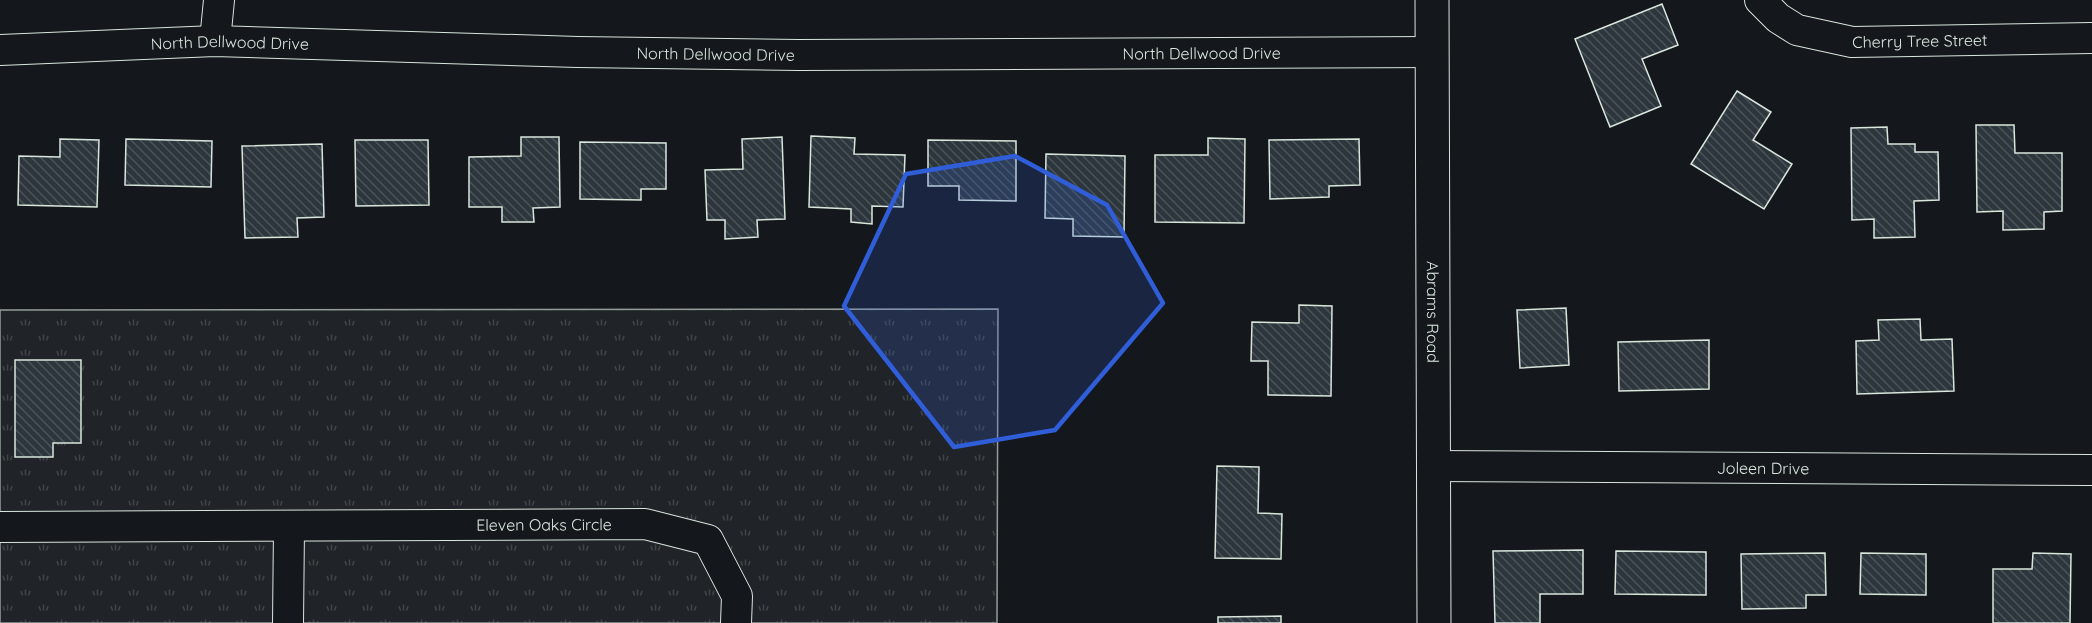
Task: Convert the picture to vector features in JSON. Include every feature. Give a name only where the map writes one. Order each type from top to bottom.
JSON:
[{"type":"street","points":[[214,41],[219,0]]},
{"type":"street","name":"Abrams Road","points":[[1432,0],[1434,623]]},
{"type":"street","name":"Cherry Tree Street","points":[[1760,0],[1778,18],[1797,30],[1852,42],[2092,38]]},
{"type":"street","name":"North Dellwood Drive","points":[[0,50],[214,41],[578,52],[799,55],[1432,52]]},
{"type":"street","name":"Joleen Drive","points":[[1433,466],[2092,470]]},
{"type":"street","name":"Eleven Oaks Circle","points":[[0,527],[645,524],[708,540],[736,596],[736,623]]},
{"type":"street","points":[[288,623],[289,527]]},
{"type":"highlighted area","points":[[1015,156],[1107,205],[1163,303],[1055,430],[954,447],[844,306],[906,174]]},
{"type":"green space","points":[[998,309],[997,623],[0,623],[0,310]]},
{"type":"building","points":[[1662,4],[1678,45],[1642,59],[1661,106],[1610,127],[1575,39]]},
{"type":"building","points":[[1737,91],[1771,112],[1753,140],[1792,164],[1764,209],[1691,164]]},
{"type":"building","points":[[1976,125],[2014,125],[2015,153],[2062,153],[2062,211],[2044,212],[2044,229],[2003,230],[2003,211],[1977,212]]},
{"type":"building","points":[[1887,127],[1888,144],[1915,144],[1915,152],[1938,152],[1939,200],[1914,201],[1915,237],[1874,238],[1874,219],[1852,220],[1851,128]]},
{"type":"building","points":[[811,136],[855,138],[854,154],[905,155],[903,207],[872,206],[872,224],[851,222],[851,209],[809,207]]},
{"type":"building","points":[[521,137],[559,137],[560,207],[533,208],[534,222],[502,222],[502,207],[469,207],[469,157],[521,156]]},
{"type":"building","points":[[782,137],[785,219],[757,220],[758,237],[725,239],[725,220],[707,220],[705,170],[743,169],[742,139]]},
{"type":"building","points":[[1208,138],[1245,139],[1244,223],[1155,222],[1155,155],[1208,155]]},
{"type":"building","points":[[60,139],[99,140],[97,207],[18,205],[19,156],[60,157]]},
{"type":"building","points":[[126,139],[212,141],[211,187],[125,185]]},
{"type":"building","points":[[1359,139],[1360,185],[1329,186],[1329,197],[1270,199],[1269,140]]},
{"type":"building","points":[[355,140],[428,140],[429,205],[356,206]]},
{"type":"building","points":[[928,140],[1016,141],[1016,201],[959,200],[959,186],[928,186]]},
{"type":"building","points":[[580,142],[666,143],[666,189],[641,189],[641,200],[580,199]]},
{"type":"building","points":[[322,144],[324,217],[297,218],[298,237],[245,238],[242,146]]},
{"type":"building","points":[[1046,154],[1125,156],[1124,237],[1073,236],[1073,219],[1045,218]]},
{"type":"building","points":[[1299,305],[1332,306],[1331,396],[1268,395],[1268,361],[1251,361],[1252,322],[1299,323]]},
{"type":"building","points":[[1566,308],[1569,365],[1520,368],[1517,310]]},
{"type":"building","points":[[1920,319],[1921,340],[1952,339],[1954,391],[1857,394],[1856,341],[1879,340],[1878,320]]},
{"type":"building","points":[[1709,340],[1709,389],[1619,391],[1618,342]]},
{"type":"building","points":[[15,360],[81,360],[81,443],[53,443],[53,457],[15,457]]},
{"type":"building","points":[[1217,466],[1259,467],[1258,513],[1282,514],[1281,559],[1215,558]]},
{"type":"building","points":[[1583,550],[1583,594],[1540,594],[1540,623],[1495,623],[1493,551]]},
{"type":"building","points":[[1616,551],[1706,552],[1706,595],[1615,594]]},
{"type":"building","points":[[1825,553],[1826,595],[1806,595],[1806,608],[1742,609],[1741,554]]},
{"type":"building","points":[[1861,553],[1926,554],[1926,595],[1860,594]]},
{"type":"building","points":[[2033,553],[2071,554],[2070,623],[1993,623],[1993,569],[2032,569]]},
{"type":"building","points":[[1281,616],[1281,623],[1218,623],[1218,617]]}]
